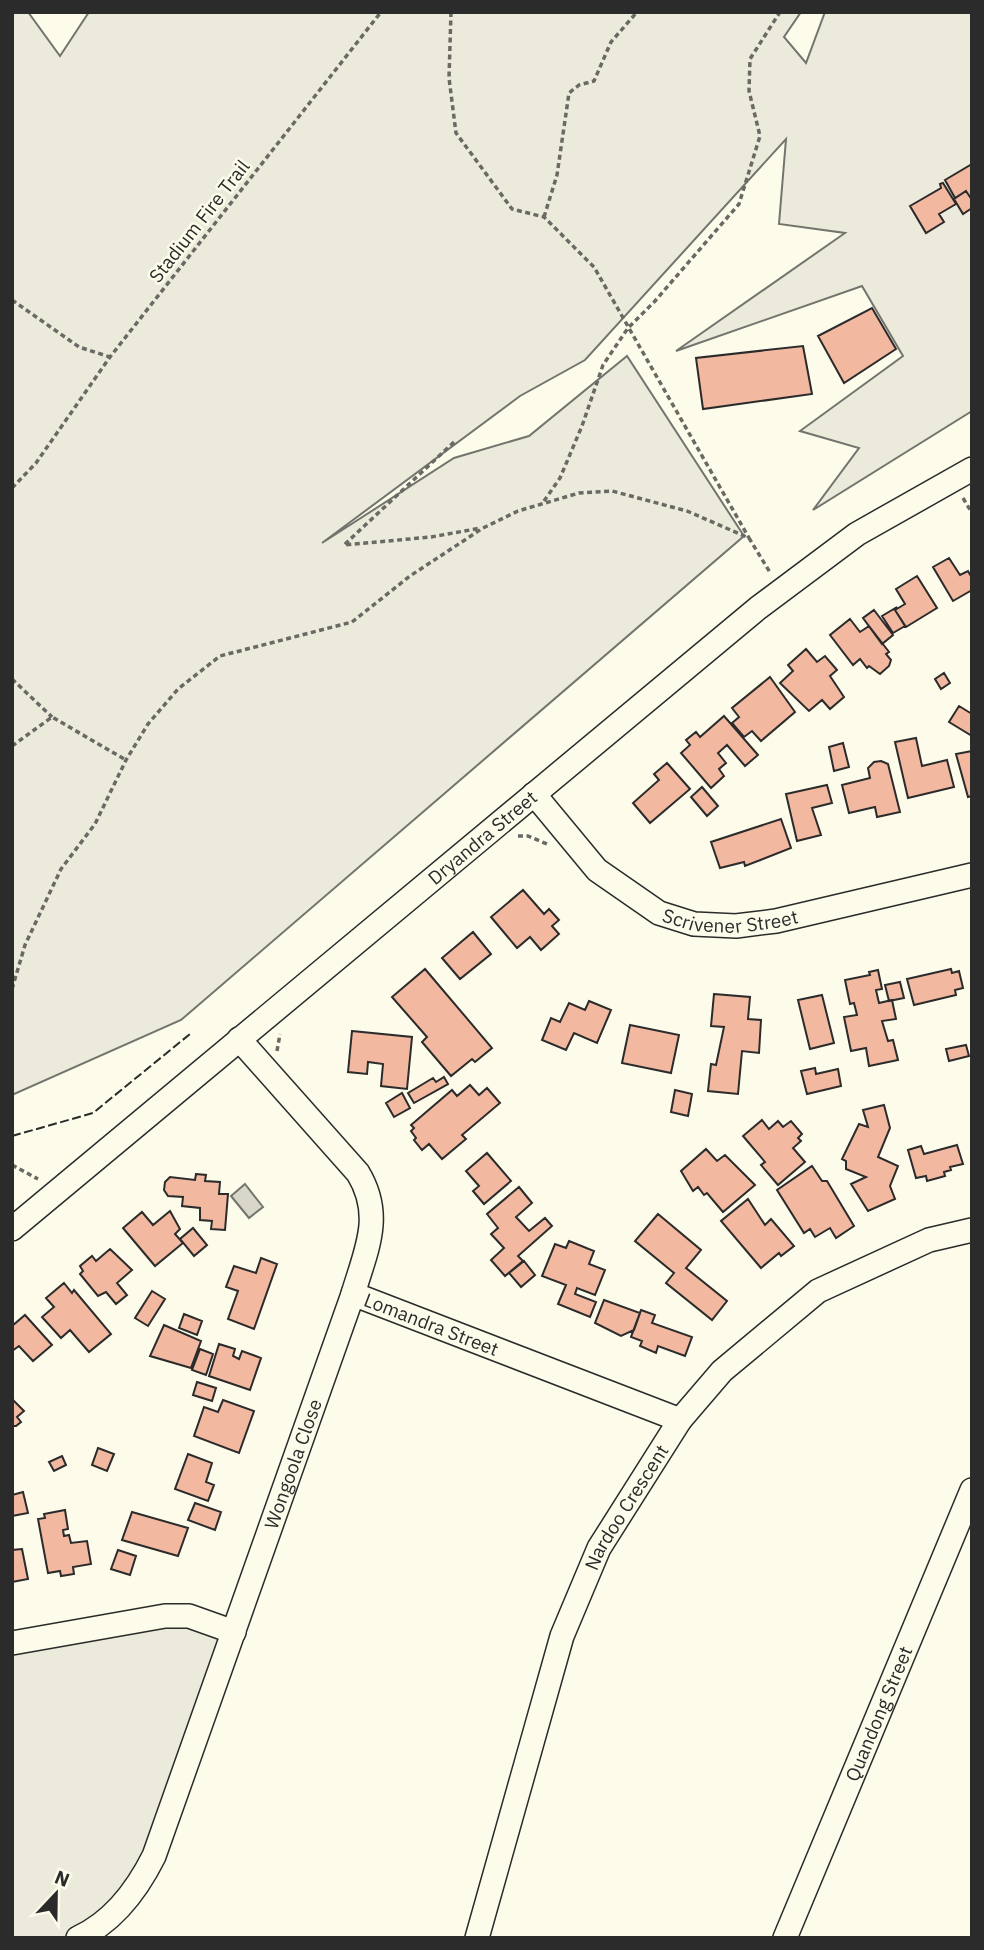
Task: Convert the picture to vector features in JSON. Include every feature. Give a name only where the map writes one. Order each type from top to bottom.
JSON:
[{"type":"street","name":"Dryandra Street","points":[[12,1229],[782,590],[857,534],[972,469]]},
{"type":"street","name":"Scrivener Street","points":[[534,794],[597,870],[659,913],[694,924],[736,926],[776,921],[972,875]]},
{"type":"street","name":"Lomandra Street","points":[[239,1040],[358,1173],[370,1194],[373,1216],[353,1294],[680,1420]]},
{"type":"street","name":"Nardoo Crescent","points":[[477,1938],[562,1636],[599,1548],[680,1420],[722,1371],[818,1291],[929,1240],[972,1230]]},
{"type":"street","name":"Wongoola Close","points":[[78,1938],[110,1917],[144,1877],[154,1856],[353,1294]]},
{"type":"street","name":"Quandong Street","points":[[785,1938],[972,1490]]},
{"type":"street","points":[[12,1643],[164,1616],[189,1616],[234,1632]]},
{"type":"path","name":"Stadium Fire Trail","points":[[12,488],[36,463],[110,357],[381,12]]},
{"type":"path","points":[[451,12],[449,78],[456,133],[512,209],[544,217],[594,267],[749,538],[782,590]]},
{"type":"path","points":[[544,217],[557,175],[569,93],[579,85],[594,81],[611,42],[637,12]]},
{"type":"path","points":[[543,503],[560,478],[604,365],[628,328],[655,301],[739,204],[760,136],[749,91],[750,59],[780,12]]},
{"type":"path","points":[[12,300],[79,347],[110,357]]},
{"type":"path","points":[[454,442],[344,545],[432,537],[484,528]]},
{"type":"path","points":[[12,989],[25,945],[61,869],[95,824],[126,760],[148,724],[178,688],[220,656],[352,622],[410,576],[484,528],[543,503],[579,493],[612,491],[687,511],[749,538]]},
{"type":"path","points":[[960,494],[972,513]]},
{"type":"path","points":[[12,679],[52,717],[126,760]]},
{"type":"path","points":[[12,746],[52,717]]},
{"type":"path","points":[[12,1165],[58,1191]]},
{"type":"shaded area","points":[[12,12],[28,12],[60,56],[89,12],[801,12],[784,37],[806,63],[825,12],[972,12],[972,411],[813,510],[859,448],[800,431],[903,356],[862,286],[676,351],[845,233],[779,224],[786,139],[585,360],[520,396],[322,543],[454,458],[529,436],[627,356],[744,536],[181,1020],[12,1095]]},
{"type":"shaded area","points":[[245,1184],[263,1207],[249,1218],[231,1196]]},
{"type":"shaded area","points":[[165,1616],[234,1632],[154,1856],[78,1938],[12,1938],[12,1643]]},
{"type":"building","points":[[972,164],[972,200],[966,191],[955,198],[945,180]]},
{"type":"building","points":[[943,183],[956,204],[939,214],[944,222],[926,233],[910,206],[941,188],[940,184]]},
{"type":"building","points":[[966,191],[972,200],[972,208],[963,214],[954,199]]},
{"type":"building","points":[[872,308],[896,349],[844,383],[818,336]]},
{"type":"building","points":[[803,346],[812,394],[703,409],[696,358]]},
{"type":"building","points":[[949,558],[960,575],[968,571],[972,578],[972,590],[953,601],[933,567]]},
{"type":"building","points":[[917,576],[937,608],[906,627],[895,610],[905,604],[896,589]]},
{"type":"building","points":[[897,607],[895,610],[905,626],[893,633],[882,616]]},
{"type":"building","points":[[874,610],[893,635],[882,644],[863,618]]},
{"type":"building","points":[[850,619],[860,632],[869,626],[889,652],[886,654],[891,660],[889,666],[880,674],[869,666],[867,668],[860,659],[853,665],[830,635]]},
{"type":"building","points":[[806,649],[817,662],[825,656],[837,670],[830,676],[844,697],[830,709],[822,700],[809,711],[780,683],[793,671],[788,665]]},
{"type":"building","points":[[944,673],[950,683],[941,689],[935,679]]},
{"type":"building","points":[[770,677],[795,712],[761,741],[752,731],[744,737],[732,723],[739,717],[732,708]]},
{"type":"building","points":[[959,706],[972,714],[972,736],[949,722]]},
{"type":"building","points":[[724,716],[758,755],[745,766],[727,745],[718,753],[726,763],[719,769],[724,776],[711,788],[681,753],[690,745],[686,740],[696,732],[700,737]]},
{"type":"building","points":[[916,738],[922,766],[947,760],[954,787],[908,798],[895,742]]},
{"type":"building","points":[[843,743],[849,767],[834,771],[829,747]]},
{"type":"building","points":[[972,751],[972,796],[968,797],[956,754]]},
{"type":"building","points":[[874,762],[888,764],[900,812],[877,817],[875,807],[849,813],[842,785],[870,778],[868,768]]},
{"type":"building","points":[[667,763],[690,789],[650,823],[633,803],[659,780],[654,774]]},
{"type":"building","points":[[827,785],[832,803],[812,808],[821,835],[797,841],[786,794]]},
{"type":"building","points":[[702,787],[718,806],[707,816],[691,797]]},
{"type":"building","points":[[781,819],[791,848],[745,866],[744,862],[720,868],[711,842]]},
{"type":"building","points":[[523,890],[544,914],[549,909],[559,920],[552,926],[559,934],[541,950],[530,937],[517,948],[491,917]]},
{"type":"building","points":[[473,932],[491,954],[460,979],[442,958]]},
{"type":"building","points":[[425,969],[492,1048],[475,1062],[472,1059],[451,1076],[422,1042],[427,1037],[392,997]]},
{"type":"building","points":[[951,969],[952,973],[959,971],[963,988],[955,990],[956,995],[914,1005],[907,979]]},
{"type":"building","points":[[878,970],[882,989],[876,990],[879,1003],[892,1000],[896,1019],[882,1021],[888,1041],[893,1040],[898,1060],[869,1066],[866,1048],[851,1051],[844,1017],[857,1015],[854,1003],[850,1004],[845,980],[870,975],[869,972]]},
{"type":"building","points":[[900,982],[904,998],[889,1001],[885,985]]},
{"type":"building","points":[[714,994],[750,997],[748,1019],[761,1020],[759,1053],[742,1051],[738,1094],[708,1091],[711,1064],[716,1065],[724,1027],[711,1026]]},
{"type":"building","points":[[822,995],[834,1043],[810,1049],[798,1000]]},
{"type":"building","points":[[589,1001],[611,1010],[597,1043],[574,1033],[566,1050],[542,1040],[551,1018],[560,1022],[569,1003],[585,1010]]},
{"type":"building","points":[[630,1025],[679,1035],[671,1073],[622,1063]]},
{"type":"building","points":[[352,1031],[412,1037],[407,1089],[381,1086],[383,1064],[368,1062],[367,1074],[348,1072]]},
{"type":"building","points":[[966,1045],[969,1056],[949,1061],[946,1049]]},
{"type":"building","points":[[815,1068],[816,1074],[838,1069],[841,1086],[807,1094],[801,1071]]},
{"type":"building","points":[[444,1077],[448,1084],[414,1103],[408,1093],[433,1078],[436,1082]]},
{"type":"building","points":[[470,1085],[479,1095],[487,1088],[500,1103],[462,1135],[466,1139],[442,1159],[429,1144],[422,1150],[414,1140],[416,1138],[411,1131],[414,1128],[411,1125],[452,1090],[457,1096]]},
{"type":"building","points":[[675,1090],[692,1094],[688,1116],[671,1112]]},
{"type":"building","points":[[402,1093],[410,1108],[394,1117],[386,1103]]},
{"type":"building","points":[[884,1105],[890,1128],[878,1157],[898,1166],[890,1186],[895,1199],[868,1211],[851,1184],[866,1177],[846,1169],[846,1161],[842,1159],[859,1124],[868,1127],[863,1110]]},
{"type":"building","points":[[762,1120],[769,1129],[778,1121],[783,1127],[791,1121],[802,1134],[798,1138],[801,1141],[793,1148],[805,1162],[778,1185],[761,1165],[765,1162],[743,1136]]},
{"type":"building","points":[[957,1145],[963,1164],[950,1167],[951,1170],[944,1172],[945,1176],[927,1181],[926,1176],[916,1178],[908,1150],[921,1146],[924,1154]]},
{"type":"building","points":[[706,1149],[717,1161],[725,1155],[755,1185],[723,1212],[707,1193],[704,1195],[698,1187],[693,1191],[681,1171]]},
{"type":"building","points":[[487,1153],[511,1181],[484,1204],[473,1191],[479,1186],[466,1171]]},
{"type":"building","points":[[812,1166],[822,1181],[827,1181],[854,1226],[836,1238],[830,1228],[815,1237],[810,1229],[804,1233],[777,1190]]},
{"type":"building","points":[[196,1174],[206,1175],[205,1181],[220,1182],[219,1194],[228,1194],[225,1230],[211,1229],[212,1221],[200,1220],[200,1208],[182,1206],[183,1197],[168,1196],[164,1190],[165,1182],[170,1177],[195,1180]]},
{"type":"building","points":[[519,1187],[532,1203],[516,1217],[529,1231],[545,1218],[552,1226],[518,1256],[523,1261],[505,1276],[491,1260],[504,1248],[491,1234],[498,1228],[487,1214]]},
{"type":"building","points":[[748,1199],[765,1225],[771,1219],[794,1246],[781,1256],[779,1253],[761,1268],[721,1221]]},
{"type":"building","points":[[170,1211],[180,1229],[175,1234],[183,1243],[155,1266],[123,1228],[142,1212],[153,1225]]},
{"type":"building","points":[[658,1214],[701,1250],[686,1268],[727,1301],[712,1320],[666,1283],[674,1273],[635,1241]]},
{"type":"building","points":[[193,1228],[207,1245],[194,1256],[180,1239]]},
{"type":"building","points":[[569,1241],[594,1251],[589,1264],[605,1270],[595,1295],[577,1288],[575,1294],[596,1302],[590,1317],[558,1304],[566,1285],[542,1276],[555,1244],[566,1248]]},
{"type":"building","points":[[110,1249],[132,1270],[117,1283],[127,1295],[116,1304],[106,1292],[98,1296],[80,1274],[83,1271],[80,1266],[92,1256],[96,1261]]},
{"type":"building","points":[[261,1258],[277,1264],[254,1329],[228,1319],[238,1291],[226,1287],[234,1266],[256,1273]]},
{"type":"building","points":[[524,1261],[535,1275],[521,1287],[509,1273]]},
{"type":"building","points":[[64,1283],[72,1293],[74,1290],[111,1334],[89,1352],[70,1330],[61,1338],[42,1317],[54,1307],[46,1298]]},
{"type":"building","points":[[152,1291],[165,1299],[148,1326],[135,1318]]},
{"type":"building","points":[[604,1300],[640,1313],[634,1330],[621,1336],[595,1323]]},
{"type":"building","points":[[641,1310],[655,1315],[652,1323],[692,1337],[685,1356],[658,1346],[656,1353],[640,1346],[642,1341],[631,1337]]},
{"type":"building","points":[[184,1314],[202,1321],[197,1335],[179,1328]]},
{"type":"building","points":[[25,1315],[52,1345],[33,1361],[19,1346],[12,1351],[12,1326]]},
{"type":"building","points":[[164,1325],[201,1341],[191,1368],[150,1356]]},
{"type":"building","points":[[219,1344],[235,1349],[233,1356],[239,1359],[242,1351],[261,1358],[250,1390],[209,1376]]},
{"type":"building","points":[[200,1349],[213,1354],[206,1375],[192,1370]]},
{"type":"building","points":[[197,1382],[216,1388],[212,1401],[193,1395]]},
{"type":"building","points":[[12,1399],[24,1411],[17,1417],[21,1422],[16,1426],[12,1426]]},
{"type":"building","points":[[223,1400],[254,1411],[239,1453],[194,1436],[204,1407],[218,1412]]},
{"type":"building","points":[[98,1448],[114,1454],[107,1471],[92,1465]]},
{"type":"building","points":[[188,1454],[212,1463],[206,1482],[214,1485],[208,1501],[175,1489]]},
{"type":"building","points":[[62,1456],[66,1465],[54,1471],[49,1462]]},
{"type":"building","points":[[23,1492],[28,1513],[12,1516],[12,1495]]},
{"type":"building","points":[[195,1503],[221,1512],[215,1530],[188,1520]]},
{"type":"building","points":[[65,1510],[68,1529],[63,1530],[64,1536],[69,1535],[71,1543],[87,1541],[91,1564],[73,1567],[74,1574],[61,1576],[60,1571],[48,1573],[38,1519],[45,1518],[44,1514]]},
{"type":"building","points":[[132,1512],[188,1528],[178,1556],[122,1540]]},
{"type":"building","points":[[22,1549],[28,1579],[12,1582],[12,1550]]},
{"type":"building","points":[[118,1550],[136,1556],[130,1575],[111,1569]]},
{"type":"fence","points":[[12,1136],[93,1113],[190,1034]]}]
